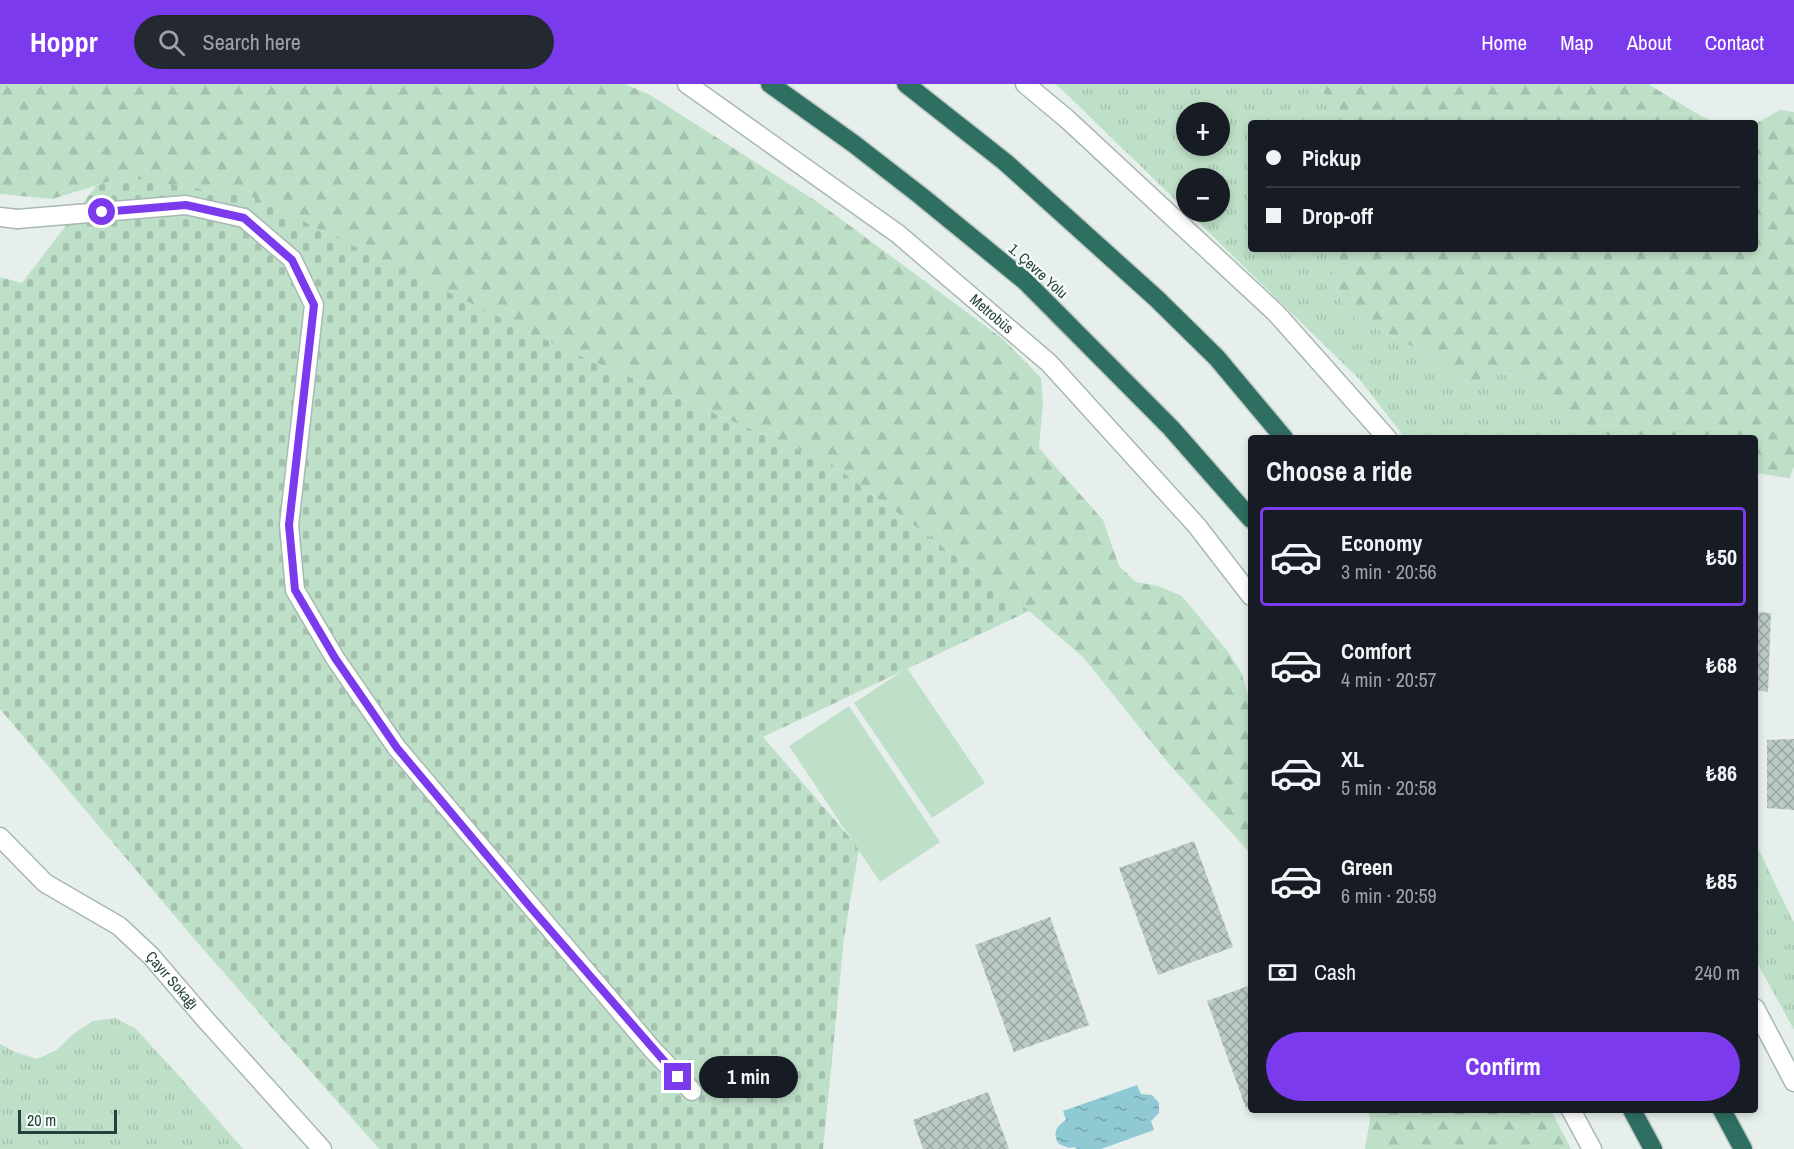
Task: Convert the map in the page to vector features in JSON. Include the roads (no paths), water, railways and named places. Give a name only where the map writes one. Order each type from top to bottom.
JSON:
[{"type":"highway","name":"1. Çevre Yolu","points":[[770,84],[871,157],[1025,281],[1171,428],[1248,516]]},
{"type":"highway","points":[[906,84],[1005,162],[1157,299],[1217,358],[1281,435]]},
{"type":"highway","points":[[1634,1113],[1653,1149]]},
{"type":"highway","points":[[1724,1113],[1743,1149]]},
{"type":"street","name":"Metrobüs","points":[[687,84],[898,234],[1049,363],[1197,526],[1248,592]]},
{"type":"street","points":[[1025,84],[1067,119],[1275,313],[1384,435]]},
{"type":"street","points":[[9,218],[186,205],[244,218],[292,260],[314,305],[289,525],[295,590],[335,658],[397,748],[637,1031],[692,1091]]},
{"type":"street","name":"Çayır Sokağı","points":[[0,837],[45,884],[119,926],[152,956],[205,1019],[322,1149]]},
{"type":"street","points":[[1758,1014],[1794,1082]]},
{"type":"street","points":[[1573,1113],[1592,1149]]},
{"type":"water","points":[[1137,1085],[1141,1094],[1152,1095],[1159,1103],[1159,1113],[1151,1121],[1154,1130],[1101,1149],[1076,1149],[1059,1144],[1056,1134],[1060,1125],[1066,1120],[1063,1111]]}]
